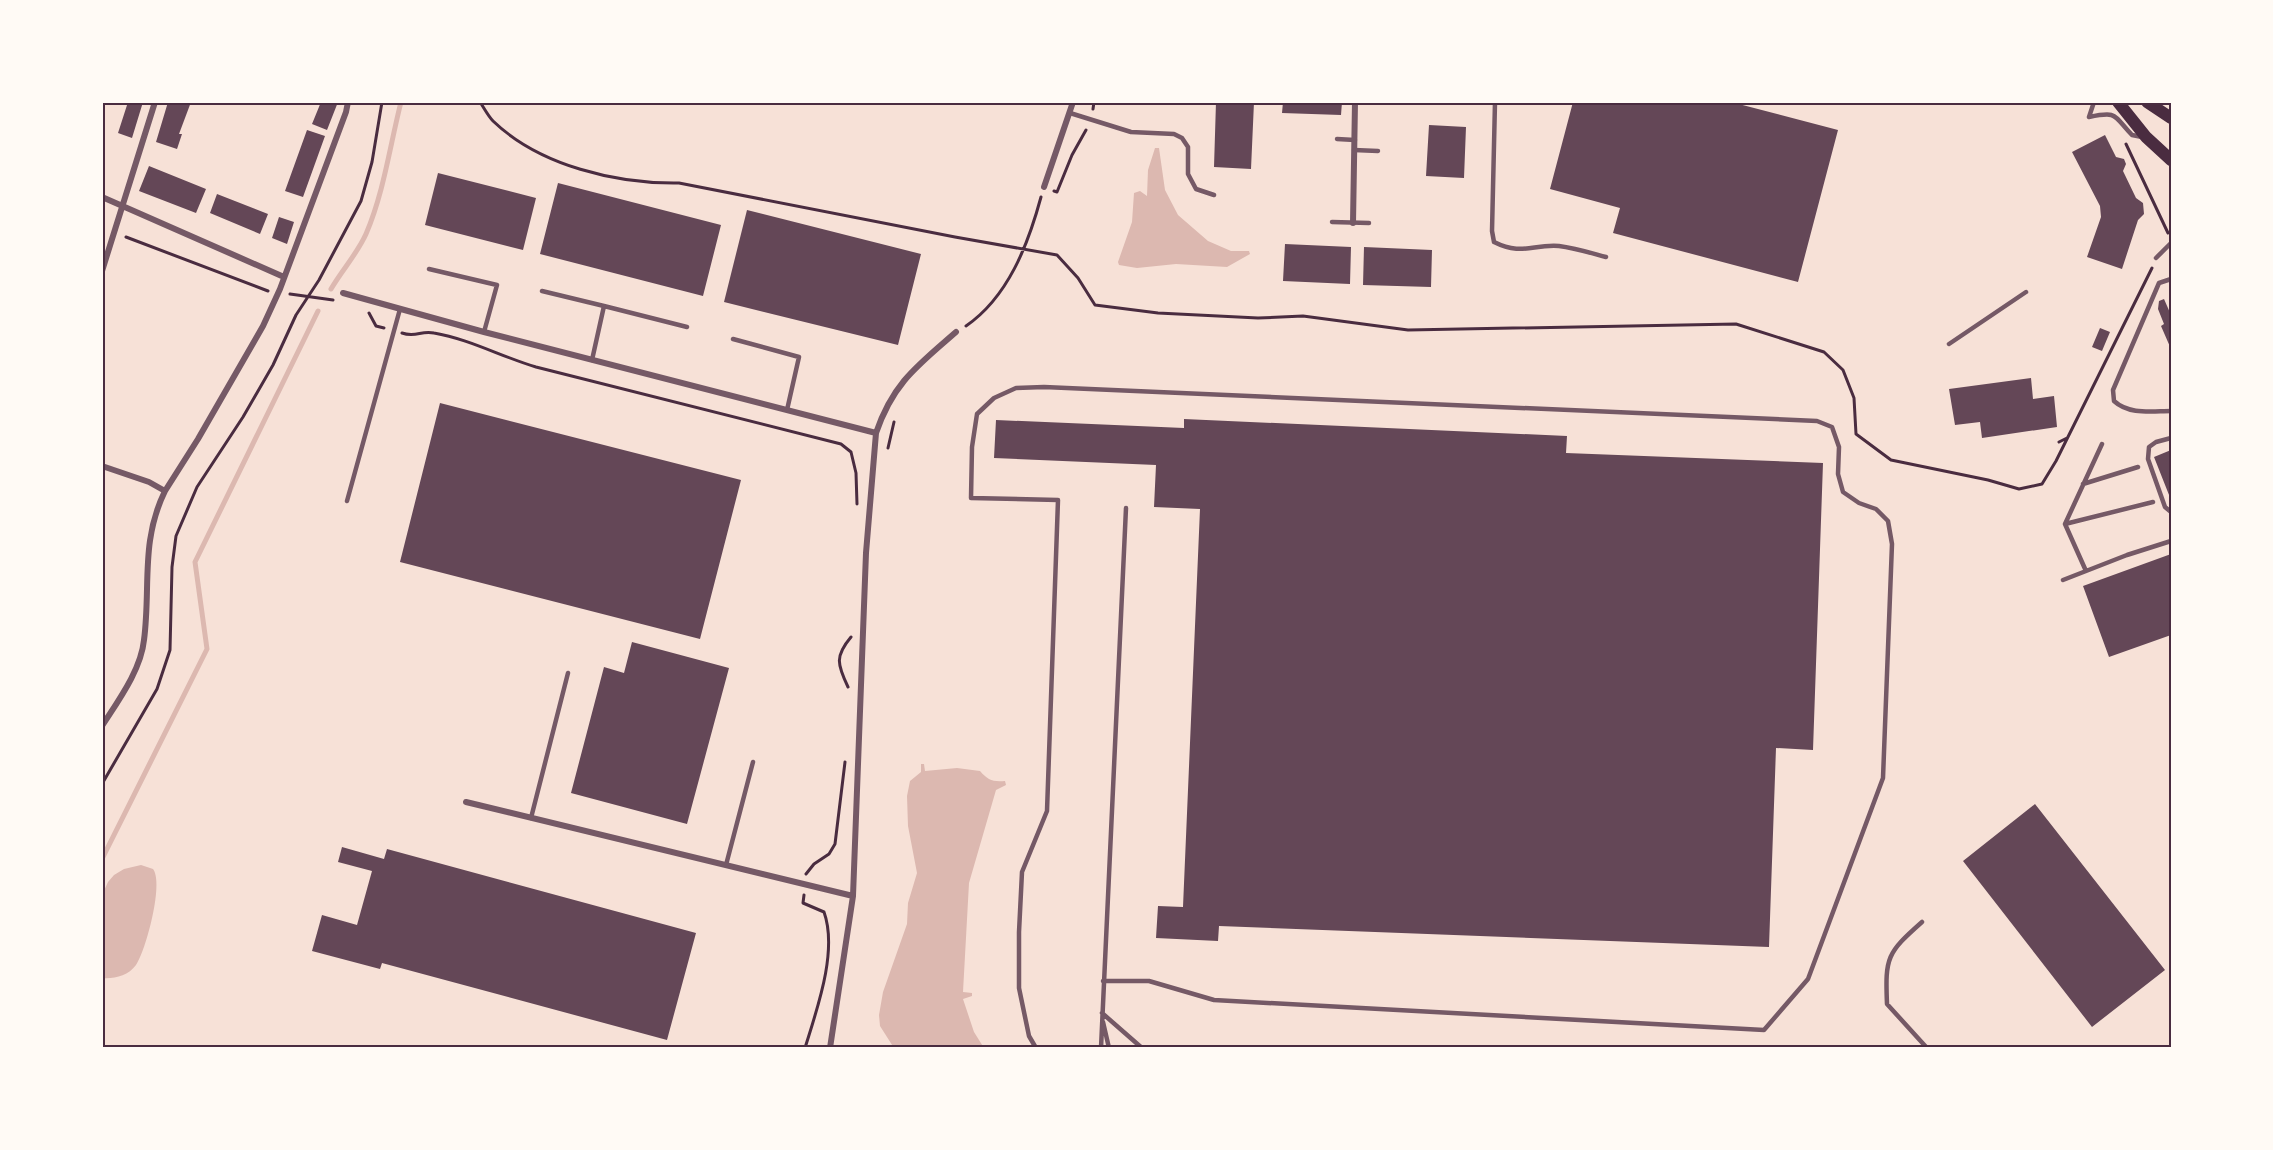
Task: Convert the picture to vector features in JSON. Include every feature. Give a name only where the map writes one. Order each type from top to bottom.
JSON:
[{"type":"main road","points":[[2118,102],[2146,137],[2171,160]]},
{"type":"main road","points":[[2147,102],[2171,118]]},
{"type":"street","points":[[102,271],[156,102]]},
{"type":"street","points":[[102,726],[137,666],[144,642],[147,556],[156,512],[165,491],[233,381],[279,292],[348,102]]},
{"type":"street","points":[[1044,187],[1073,102]]},
{"type":"street","points":[[1353,223],[1355,102]]},
{"type":"street","points":[[102,197],[284,277]]},
{"type":"street","points":[[343,293],[876,434]]},
{"type":"street","points":[[830,1048],[853,896],[866,553],[876,434],[882,416],[899,384],[956,332]]},
{"type":"street","points":[[102,466],[149,482],[165,491]]},
{"type":"street","points":[[466,802],[853,896]]},
{"type":"lane","points":[[1495,102],[1492,231],[1494,242],[1507,248],[1525,250],[1556,246],[1606,257]]},
{"type":"lane","points":[[2094,102],[2089,117],[2109,113],[2114,115],[2132,135],[2146,137]]},
{"type":"lane","points":[[1070,113],[1131,132],[1174,134],[1182,138],[1188,147],[1188,174],[1192,182],[1196,189],[1214,195]]},
{"type":"lane","points":[[1337,139],[1355,140]]},
{"type":"lane","points":[[1354,150],[1378,151]]},
{"type":"lane","points":[[1332,222],[1369,223]]},
{"type":"lane","points":[[2156,258],[2171,241]]},
{"type":"lane","points":[[429,268],[497,285],[484,332]]},
{"type":"lane","points":[[2171,279],[2159,283],[2114,390],[2114,401],[2121,408],[2171,411]]},
{"type":"lane","points":[[542,291],[687,327]]},
{"type":"lane","points":[[1949,344],[2026,292]]},
{"type":"lane","points":[[592,360],[603,306]]},
{"type":"lane","points":[[347,501],[400,309]]},
{"type":"lane","points":[[733,339],[799,357],[787,410]]},
{"type":"lane","points":[[1036,1048],[1029,1036],[1019,988],[1019,932],[1022,872],[1047,811],[1058,500],[971,498],[972,447],[977,414],[994,398],[1016,388],[1044,387],[1805,420],[1817,421],[1832,427],[1839,447],[1838,474],[1843,492],[1859,503],[1876,509],[1888,521],[1892,544],[1883,778],[1808,979],[1764,1030],[1214,1000],[1149,981],[1103,981]]},
{"type":"lane","points":[[2171,438],[2156,442],[2149,447],[2148,459],[2165,507],[2171,512]]},
{"type":"lane","points":[[2086,571],[2065,524],[2102,444]]},
{"type":"lane","points":[[2083,484],[2138,467]]},
{"type":"lane","points":[[2065,524],[2153,502]]},
{"type":"lane","points":[[1101,1048],[1126,508]]},
{"type":"lane","points":[[2063,580],[2171,541]]},
{"type":"lane","points":[[531,818],[568,673]]},
{"type":"lane","points":[[726,865],[753,762]]},
{"type":"lane","points":[[1922,922],[1895,946],[1885,972],[1887,1004],[1927,1048]]},
{"type":"lane","points":[[1102,1013],[1109,1048]]},
{"type":"lane","points":[[1102,1013],[1142,1048]]},
{"type":"path","points":[[102,784],[157,689],[170,650],[172,567],[176,536],[197,487],[243,417],[273,365],[296,315],[319,280],[361,201],[372,162],[382,102]]},
{"type":"path","points":[[480,102],[492,120],[520,142],[569,166],[603,175],[679,183],[1058,255],[1078,278],[1095,305],[1158,313],[1258,318],[1303,316],[1408,330],[1736,324],[1824,352],[1844,370],[1854,398],[1856,434],[1891,460],[1988,480],[2019,489],[2042,484],[2069,437],[2156,258]]},
{"type":"path","points":[[956,332],[974,320],[993,302],[1008,281],[1035,219],[1044,187],[1057,192],[1090,120],[1094,102]]},
{"type":"path","points":[[2123,139],[2171,241]]},
{"type":"path","points":[[116,233],[268,291],[334,300],[343,293]]},
{"type":"path","points":[[361,309],[368,312],[376,326]]},
{"type":"path","points":[[411,336],[422,332],[433,332],[472,343],[506,358],[536,367],[841,444],[852,452],[856,473],[857,508]]},
{"type":"path","points":[[886,455],[895,421]]},
{"type":"path","points":[[2059,442],[2069,437]]},
{"type":"path","points":[[850,696],[840,665],[843,645],[852,636]]},
{"type":"path","points":[[807,871],[829,854],[835,844],[845,761]]},
{"type":"path","points":[[803,903],[824,912],[829,933],[825,970],[805,1048]]},
{"type":"shaded area","points":[[1155,148],[1159,148],[1165,190],[1178,215],[1208,241],[1231,251],[1249,251],[1250,254],[1227,267],[1176,264],[1137,268],[1119,265],[1118,262],[1132,222],[1134,193],[1140,191],[1147,196],[1148,170]]},
{"type":"shaded area","points":[[921,764],[924,764],[925,771],[957,768],[980,771],[991,780],[1005,781],[1006,785],[996,790],[969,883],[963,992],[972,993],[972,996],[963,999],[974,1032],[984,1048],[894,1048],[880,1026],[879,1015],[883,992],[907,924],[908,903],[917,873],[908,826],[907,796],[910,781],[921,772]]},
{"type":"shaded area","points":[[141,865],[153,869],[156,877],[155,902],[144,946],[136,965],[129,972],[116,977],[102,978],[102,895],[114,875],[124,869]]},
{"type":"building","points":[[128,102],[143,102],[132,138],[118,133]]},
{"type":"building","points":[[168,102],[191,102],[179,134],[182,134],[177,149],[156,142]]},
{"type":"building","points":[[321,102],[338,102],[327,130],[312,124]]},
{"type":"building","points":[[1216,102],[1254,102],[1251,169],[1214,167]]},
{"type":"building","points":[[1283,102],[1342,102],[1341,115],[1282,113]]},
{"type":"building","points":[[1573,102],[1731,102],[1838,130],[1798,282],[1613,233],[1620,208],[1550,189]]},
{"type":"building","points":[[1429,125],[1466,127],[1464,178],[1426,176]]},
{"type":"building","points":[[307,130],[325,136],[303,197],[285,191]]},
{"type":"building","points":[[2105,135],[2116,157],[2124,159],[2126,164],[2123,171],[2136,198],[2143,203],[2144,214],[2138,220],[2122,269],[2087,257],[2101,217],[2100,206],[2072,152]]},
{"type":"building","points":[[149,166],[206,189],[196,213],[139,191]]},
{"type":"building","points":[[438,173],[536,198],[523,250],[425,225]]},
{"type":"building","points":[[558,183],[721,225],[703,296],[540,254]]},
{"type":"building","points":[[217,194],[268,214],[260,234],[210,213]]},
{"type":"building","points":[[747,210],[921,254],[898,345],[724,302]]},
{"type":"building","points":[[279,217],[294,222],[287,244],[272,238]]},
{"type":"building","points":[[1285,244],[1351,247],[1350,284],[1283,281]]},
{"type":"building","points":[[1364,247],[1432,250],[1431,287],[1363,285]]},
{"type":"building","points":[[2164,299],[2171,315],[2171,349],[2161,326],[2164,324],[2158,309],[2159,301]]},
{"type":"building","points":[[2100,328],[2110,332],[2102,351],[2092,347]]},
{"type":"building","points":[[2031,378],[2033,399],[2054,396],[2057,427],[1982,438],[1980,422],[1955,425],[1949,389]]},
{"type":"building","points":[[440,403],[741,480],[700,639],[400,562]]},
{"type":"building","points":[[1184,419],[1567,436],[1566,453],[1823,463],[1813,750],[1776,748],[1769,947],[1219,926],[1218,941],[1156,938],[1158,906],[1183,907],[1200,509],[1154,507],[1156,465],[994,458],[996,420],[1184,428]]},
{"type":"building","points":[[2171,450],[2171,500],[2154,457]]},
{"type":"building","points":[[2171,554],[2171,635],[2109,657],[2083,586]]},
{"type":"building","points":[[632,642],[729,668],[687,824],[571,793],[604,667],[624,673]]},
{"type":"building","points":[[2035,804],[2165,970],[2092,1027],[1963,861]]},
{"type":"building","points":[[342,847],[384,859],[387,849],[696,933],[667,1040],[382,963],[380,969],[312,951],[322,915],[357,925],[372,871],[338,862]]},
{"type":"waterway","points":[[331,289],[358,248],[372,218],[401,102]]},
{"type":"waterway","points":[[102,859],[207,649],[195,562],[318,311]]}]
